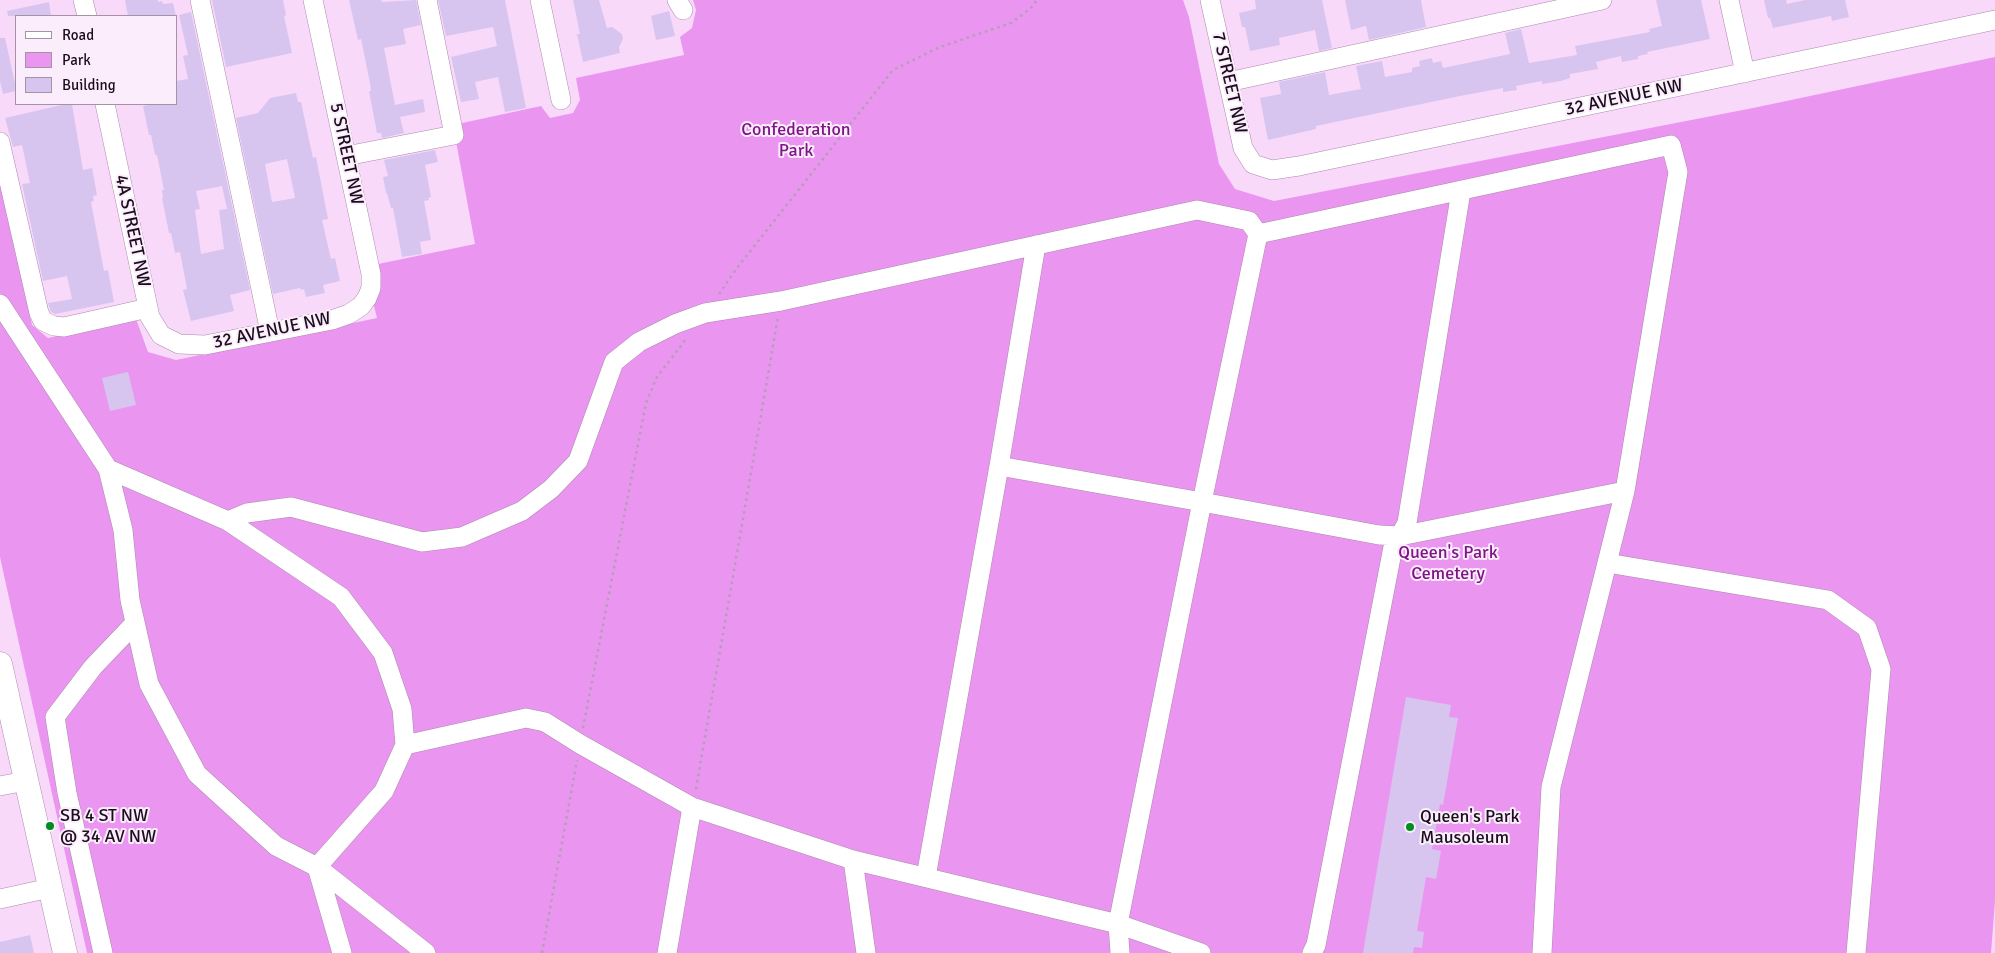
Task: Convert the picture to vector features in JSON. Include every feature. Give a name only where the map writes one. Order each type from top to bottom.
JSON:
[{"type":"main road","points":[[1,670],[65,953]]},
{"type":"street","points":[[83,0],[87,15]]},
{"type":"street","points":[[200,0],[270,332]]},
{"type":"street","name":"5 STREET NW","points":[[313,0],[371,274],[371,288],[361,306]]},
{"type":"street","points":[[346,156],[454,135],[427,0]]},
{"type":"street","points":[[540,0],[561,100]]},
{"type":"street","name":"7 STREET NW","points":[[1210,0],[1243,148],[1254,164]]},
{"type":"street","points":[[1228,82],[1602,0]]},
{"type":"street","points":[[1729,0],[1745,72]]},
{"type":"street","name":"32 AVENUE NW","points":[[1254,164],[1272,170],[1299,166],[1995,20]]},
{"type":"street","name":"4A STREET NW","points":[[105,105],[150,317],[161,335],[179,344]]},
{"type":"street","points":[[0,142],[39,313],[43,321],[64,328],[148,308]]},
{"type":"street","points":[[1258,234],[1671,145],[1678,172],[1624,491],[1551,787],[1542,953]]},
{"type":"street","points":[[1312,953],[1316,945],[1393,547],[1407,524],[1461,191]]},
{"type":"street","points":[[228,521],[247,513],[291,507],[422,542],[462,537],[522,511],[551,489],[578,461],[614,362],[639,342],[675,324],[706,313],[781,300],[1197,210],[1249,221],[1258,234],[1202,502],[1118,924],[1120,953]]},
{"type":"street","points":[[926,877],[1036,245]]},
{"type":"street","points":[[0,304],[45,388],[108,469],[123,530],[130,600],[148,684],[197,774],[276,846],[317,867],[426,953]]},
{"type":"street","name":"32 AVENUE NW","points":[[179,344],[205,345],[332,320],[349,314],[361,306]]},
{"type":"street","points":[[999,466],[1379,535],[1400,536],[1624,491]]},
{"type":"street","points":[[108,469],[228,521],[341,597],[383,652],[402,709],[405,745],[384,791],[317,867]]},
{"type":"street","points":[[1607,563],[1828,600],[1866,628],[1881,669],[1856,953]]},
{"type":"street","points":[[103,953],[67,793],[55,717],[93,667],[135,623]]},
{"type":"street","points":[[405,745],[526,718],[546,722],[580,744],[692,807],[853,860],[1118,924],[1201,953]]},
{"type":"street","points":[[0,786],[26,781]]},
{"type":"street","points":[[667,953],[692,807]]},
{"type":"street","points":[[853,860],[866,953]]},
{"type":"street","points":[[317,867],[342,953]]},
{"type":"street","points":[[0,899],[50,888]]},
{"type":"path","points":[[542,953],[646,403],[657,377],[706,313],[737,268],[893,70],[940,47],[1011,23],[1030,9],[1037,0]]},
{"type":"path","points":[[692,807],[781,300]]},
{"type":"green space","name":"Queen's Park Cemetery","points":[[693,0],[1183,0],[1189,17],[1219,164],[1235,189],[1274,201],[1753,108],[1995,57],[1995,901],[1991,953],[87,953],[0,557],[0,175],[32,325],[48,338],[136,319],[148,352],[176,360],[377,318],[373,302],[378,264],[475,244],[453,125],[541,106],[550,118],[573,113],[580,100],[576,78],[684,55],[680,37],[692,28],[696,10]]},
{"type":"building","points":[[125,0],[158,0],[158,2],[162,1],[163,4],[173,3],[176,15],[128,15]]},
{"type":"building","points":[[212,0],[283,0],[286,15],[284,16],[292,53],[226,67]]},
{"type":"building","points":[[349,0],[381,0],[382,2],[416,0],[421,25],[403,29],[406,44],[384,48],[395,105],[423,99],[425,112],[400,117],[404,133],[382,138],[381,133],[377,133],[361,39],[358,40]]},
{"type":"building","points":[[438,0],[505,0],[526,108],[505,112],[498,77],[475,82],[479,99],[461,102],[451,57],[497,46],[493,27],[446,36]]},
{"type":"building","points":[[573,0],[599,0],[607,28],[612,27],[622,34],[623,39],[619,47],[620,53],[583,62]]},
{"type":"building","points":[[1255,0],[1322,0],[1332,48],[1319,51],[1315,30],[1279,38],[1280,45],[1250,51],[1245,27],[1242,27],[1239,13],[1256,9]]},
{"type":"building","points":[[1345,0],[1421,0],[1426,27],[1369,40],[1366,26],[1351,30]]},
{"type":"building","points":[[1656,0],[1701,0],[1710,39],[1647,52],[1648,54],[1638,56],[1638,59],[1622,62],[1621,56],[1596,62],[1598,69],[1570,74],[1570,78],[1561,81],[1542,84],[1542,81],[1516,86],[1517,90],[1503,92],[1503,88],[1460,96],[1316,126],[1316,129],[1268,140],[1260,98],[1281,94],[1279,82],[1325,72],[1329,95],[1361,89],[1356,66],[1382,61],[1385,77],[1412,72],[1412,68],[1420,66],[1419,61],[1432,58],[1433,63],[1441,61],[1443,68],[1510,54],[1505,33],[1521,29],[1529,63],[1577,55],[1575,46],[1650,32],[1649,29],[1662,26]]},
{"type":"building","points":[[1764,0],[1786,0],[1787,4],[1805,0],[1845,0],[1849,17],[1832,21],[1831,16],[1773,28],[1770,18],[1768,18]]},
{"type":"building","points":[[49,2],[51,15],[8,16],[7,11]]},
{"type":"building","points":[[669,11],[675,36],[656,40],[651,16]]},
{"type":"building","points":[[191,12],[250,290],[230,295],[234,311],[191,321],[183,290],[187,289],[180,252],[175,253],[171,233],[169,233],[162,198],[162,190],[164,190],[157,155],[155,155],[151,135],[149,135],[143,106],[178,105],[178,81],[188,79],[183,56],[188,55],[179,15]],"holes":[[[222,186],[227,209],[219,210],[224,249],[201,254],[195,210],[200,209],[196,191]]]},
{"type":"building","points":[[0,38],[5,38],[15,91],[3,94],[0,81]]},
{"type":"building","points":[[296,93],[298,102],[301,102],[313,158],[316,157],[328,219],[322,220],[331,259],[335,258],[340,281],[323,285],[325,293],[306,297],[304,289],[301,290],[300,288],[273,294],[236,118],[258,113],[270,98]],"holes":[[[287,159],[295,198],[272,202],[265,164]]]},
{"type":"building","points":[[62,105],[72,105],[83,170],[92,168],[97,195],[93,196],[94,201],[91,202],[104,271],[108,270],[114,302],[55,314],[51,312],[48,303],[72,299],[67,276],[43,281],[22,184],[30,183],[22,145],[13,147],[5,118]]},
{"type":"building","points":[[435,150],[438,162],[425,165],[431,197],[428,198],[429,200],[424,201],[431,240],[420,242],[422,254],[402,257],[393,208],[391,208],[386,193],[383,177],[388,176],[384,160]]},
{"type":"building","points":[[128,372],[136,405],[110,411],[102,378]]},
{"type":"building","name":"Queen's Park Mausoleum","points":[[1406,697],[1451,705],[1449,717],[1458,718],[1443,805],[1440,804],[1432,849],[1441,851],[1436,879],[1426,877],[1417,931],[1424,932],[1422,948],[1414,947],[1413,953],[1363,953]]},
{"type":"building","points":[[30,935],[34,953],[0,953],[0,942]]},
{"type":"place","name":"SB 4 ST NW @ 34 AV NW","points":[[50,826]]},
{"type":"place","name":"Queen's Park Mausoleum","points":[[1410,827]]},
{"type":"park label","name":"Confederation Park","points":[[796,140]]}]
